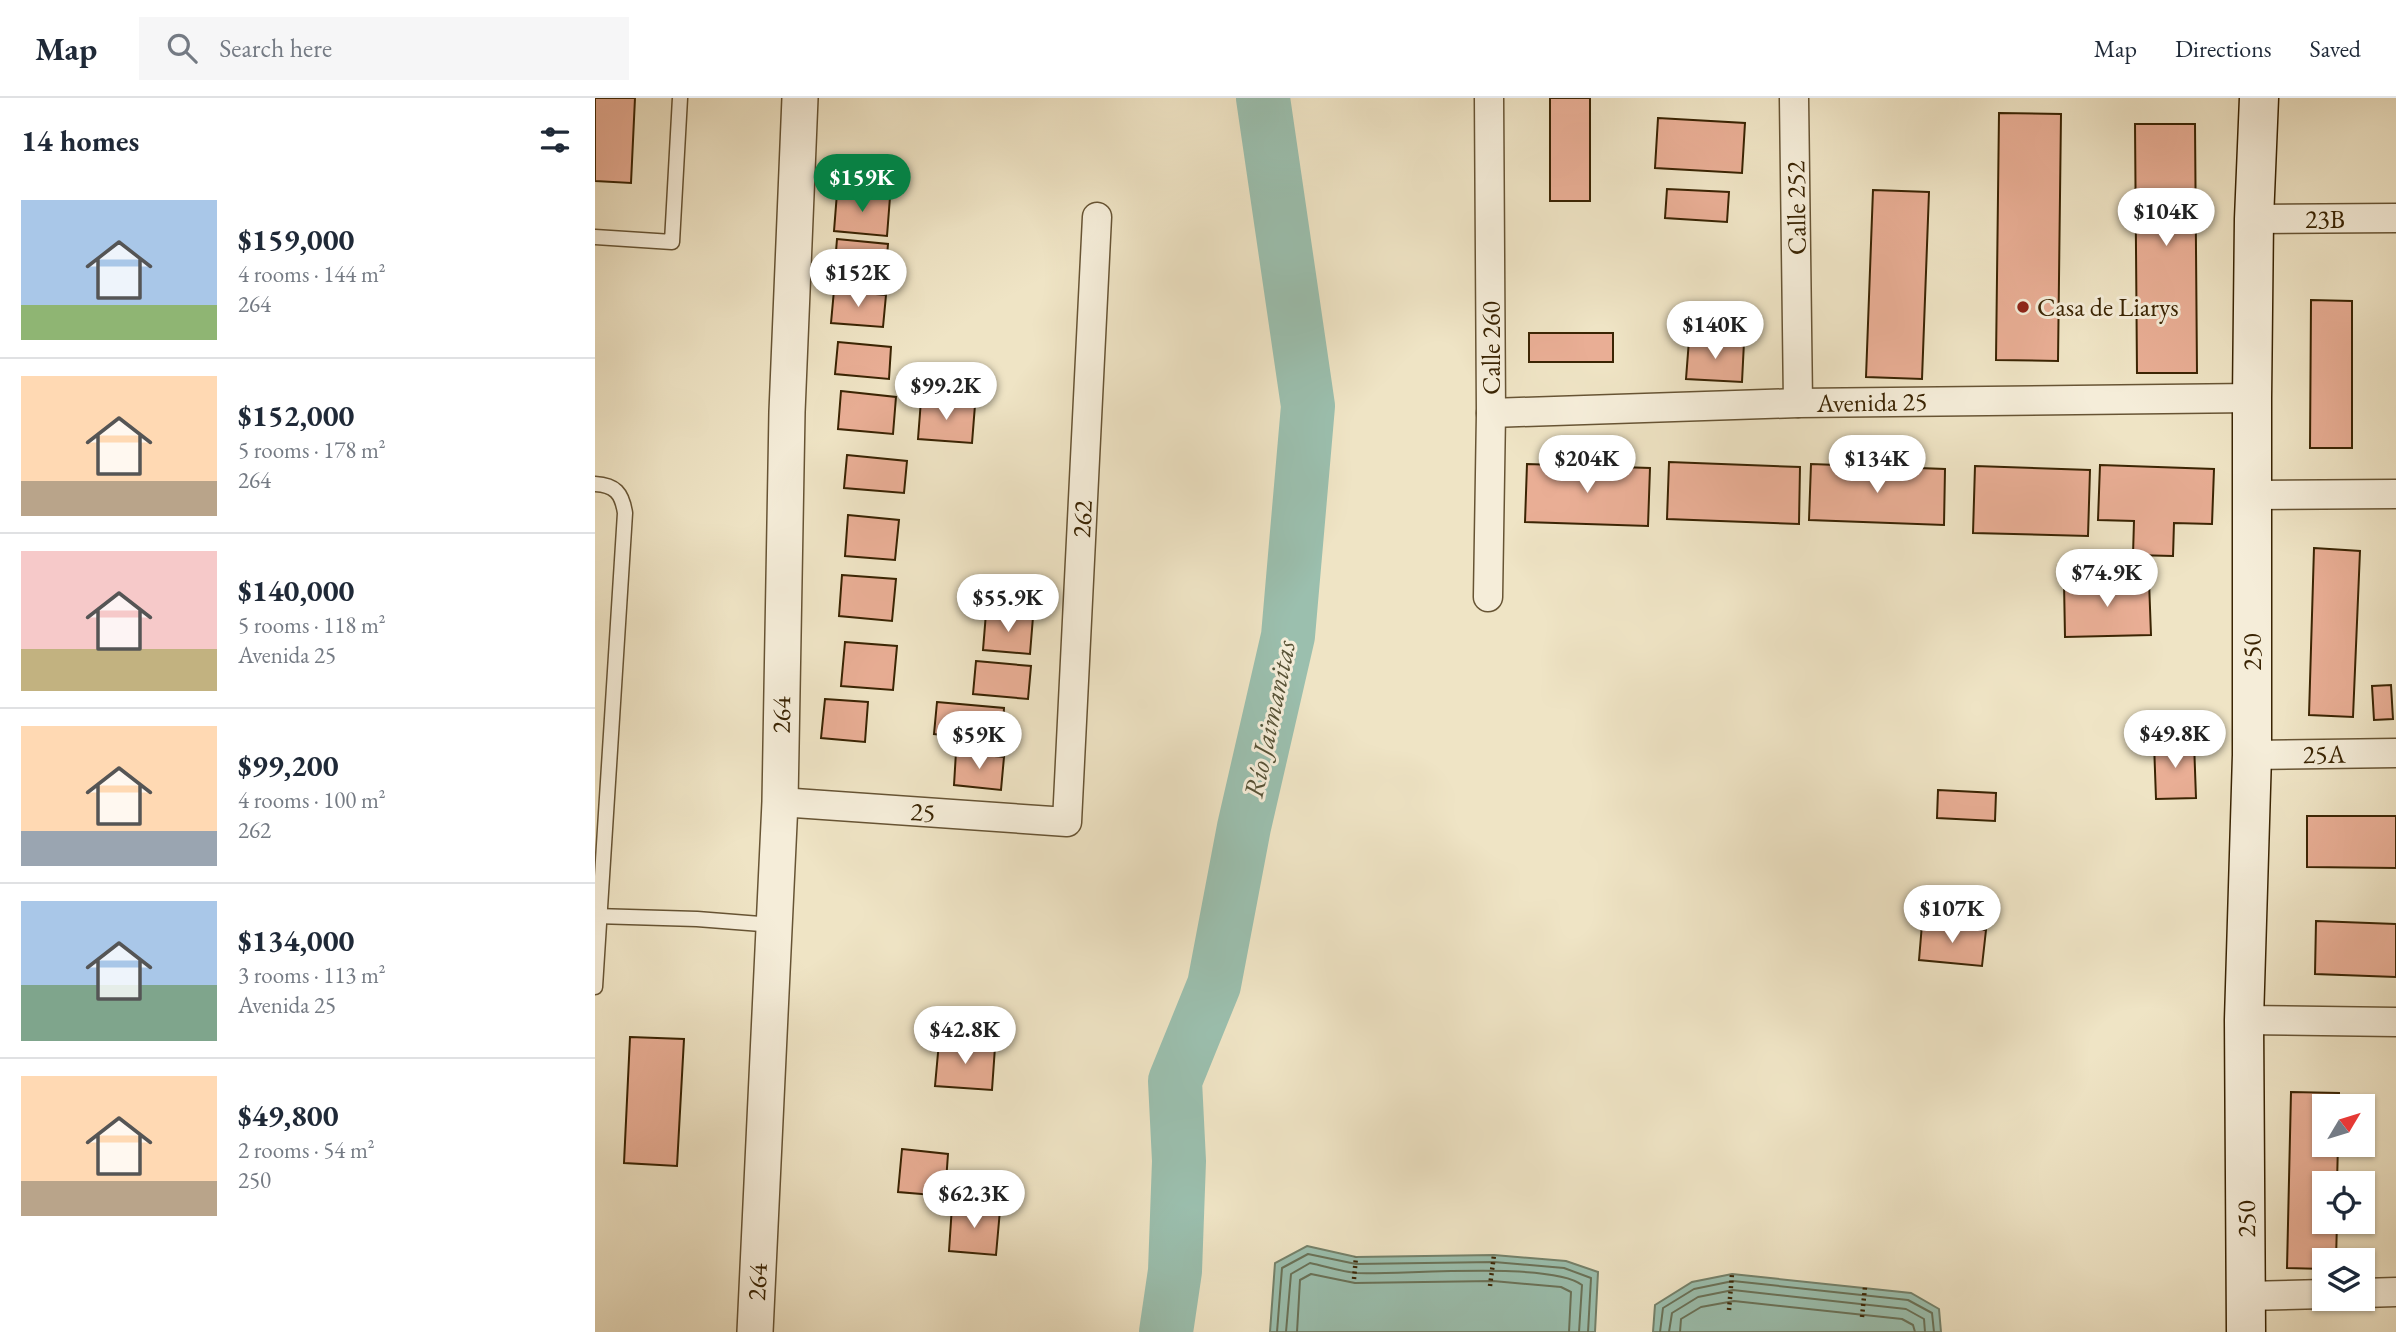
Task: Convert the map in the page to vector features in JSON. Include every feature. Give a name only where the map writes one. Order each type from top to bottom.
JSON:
[{"type":"main road","name":"250","points":[[2246,1314],[2244,1020],[2252,755],[2252,398],[2259,98]]},
{"type":"street","name":"264","points":[[755,1332],[780,802],[787,412],[800,98]]},
{"type":"street","name":"Calle 260","points":[[1487,597],[1491,412],[1489,98]]},
{"type":"street","name":"Calle 252","points":[[1794,98],[1798,403]]},
{"type":"street","name":"262","points":[[1066,822],[1097,217]]},
{"type":"street","name":"23B","points":[[2255,219],[2396,218]]},
{"type":"street","name":"Avenida 25","points":[[1491,412],[1798,403],[2252,398]]},
{"type":"street","points":[[2252,495],[2396,494]]},
{"type":"street","name":"25A","points":[[2252,755],[2396,753]]},
{"type":"street","name":"25","points":[[780,802],[1066,822]]},
{"type":"street","points":[[2244,1020],[2396,1022]]},
{"type":"street","points":[[2375,1293],[2396,1293]]},
{"type":"street","points":[[2246,1314],[2312,1297]]},
{"type":"lane","points":[[595,237],[672,242],[680,98]]},
{"type":"lane","points":[[595,484],[613,487],[619,492],[623,498],[625,513],[597,917],[595,987]]},
{"type":"lane","points":[[597,917],[697,919],[774,925]]},
{"type":"path","points":[[1490,1286],[1494,1255]]},
{"type":"path","points":[[1354,1279],[1356,1257]]},
{"type":"path","points":[[1729,1310],[1732,1274]]},
{"type":"path","points":[[1862,1317],[1865,1287]]},
{"type":"water","points":[[1307,1246],[1356,1257],[1494,1255],[1566,1261],[1598,1272],[1595,1332],[1270,1332],[1275,1263]]},
{"type":"water","points":[[1732,1274],[1911,1293],[1939,1309],[1941,1332],[1653,1332],[1655,1305],[1692,1282]]},
{"type":"building","points":[[595,98],[635,98],[631,183],[595,181]]},
{"type":"building","points":[[1550,98],[1590,98],[1590,201],[1550,201]]},
{"type":"building","points":[[1999,113],[2061,114],[2058,361],[1996,360]]},
{"type":"building","points":[[1658,118],[1745,123],[1742,173],[1655,168]]},
{"type":"building","points":[[2135,124],[2195,124],[2197,373],[2137,373]]},
{"type":"building","points":[[1667,189],[1729,192],[1727,222],[1665,218]]},
{"type":"building","points":[[1873,190],[1929,192],[1922,379],[1866,377]]},
{"type":"building","points":[[837,193],[890,197],[887,236],[834,231]]},
{"type":"building","points":[[837,239],[888,244],[885,280],[834,276]]},
{"type":"building","points":[[834,290],[886,295],[883,327],[831,323]]},
{"type":"building","points":[[2311,300],[2352,301],[2352,448],[2310,448]]},
{"type":"building","points":[[1529,333],[1613,333],[1613,362],[1529,362]]},
{"type":"building","points":[[1689,340],[1744,342],[1742,382],[1686,379]]},
{"type":"building","points":[[838,342],[891,347],[889,379],[835,374]]},
{"type":"building","points":[[841,391],[896,397],[893,434],[838,429]]},
{"type":"building","points":[[921,400],[975,405],[972,443],[918,439]]},
{"type":"building","points":[[847,455],[907,461],[904,493],[844,488]]},
{"type":"building","points":[[1669,462],[1800,467],[1799,524],[1667,519]]},
{"type":"building","points":[[1527,464],[1650,468],[1648,526],[1525,522]]},
{"type":"building","points":[[1811,464],[1945,469],[1944,525],[1809,520]]},
{"type":"building","points":[[2100,465],[2214,469],[2212,524],[2174,523],[2173,556],[2133,555],[2134,521],[2098,520]]},
{"type":"building","points":[[1975,466],[2090,470],[2088,536],[1973,533]]},
{"type":"building","points":[[848,515],[899,520],[895,560],[845,556]]},
{"type":"building","points":[[2314,548],[2360,551],[2353,717],[2309,715]]},
{"type":"building","points":[[842,575],[896,579],[892,621],[839,616]]},
{"type":"building","points":[[2149,581],[2151,635],[2065,637],[2064,582]]},
{"type":"building","points":[[986,613],[1033,617],[1030,654],[983,650]]},
{"type":"building","points":[[845,642],[897,646],[893,690],[841,686]]},
{"type":"building","points":[[976,661],[1031,666],[1028,699],[973,694]]},
{"type":"building","points":[[2391,685],[2393,719],[2374,720],[2372,686]]},
{"type":"building","points":[[825,699],[868,702],[865,742],[821,738]]},
{"type":"building","points":[[937,702],[1004,708],[1002,741],[934,734]]},
{"type":"building","points":[[2194,742],[2196,798],[2156,799],[2154,743]]},
{"type":"building","points":[[956,752],[1004,757],[1001,790],[954,785]]},
{"type":"building","points":[[1938,790],[1996,793],[1995,821],[1937,818]]},
{"type":"building","points":[[2307,816],[2396,816],[2396,868],[2307,867]]},
{"type":"building","points":[[2316,921],[2396,924],[2396,977],[2315,974]]},
{"type":"building","points":[[1922,924],[1986,930],[1982,966],[1919,960]]},
{"type":"building","points":[[630,1037],[684,1039],[677,1166],[624,1163]]},
{"type":"building","points":[[939,1042],[995,1047],[992,1090],[935,1086]]},
{"type":"building","points":[[2291,1092],[2339,1093],[2312,1094],[2312,1157],[2338,1157],[2337,1171],[2312,1171],[2312,1234],[2337,1234],[2336,1248],[2312,1248],[2312,1269],[2287,1268]]},
{"type":"building","points":[[902,1149],[948,1154],[945,1196],[898,1192]]},
{"type":"building","points":[[952,1206],[1000,1210],[996,1255],[949,1251]]},
{"type":"waterway","name":"Río Jaimanitas","points":[[1166,1332],[1175,1271],[1179,1161],[1175,1081],[1214,985],[1244,827],[1288,636],[1308,406],[1263,98]]},
{"type":"place","name":"Casa de Liarys","points":[[2023,307]]}]
